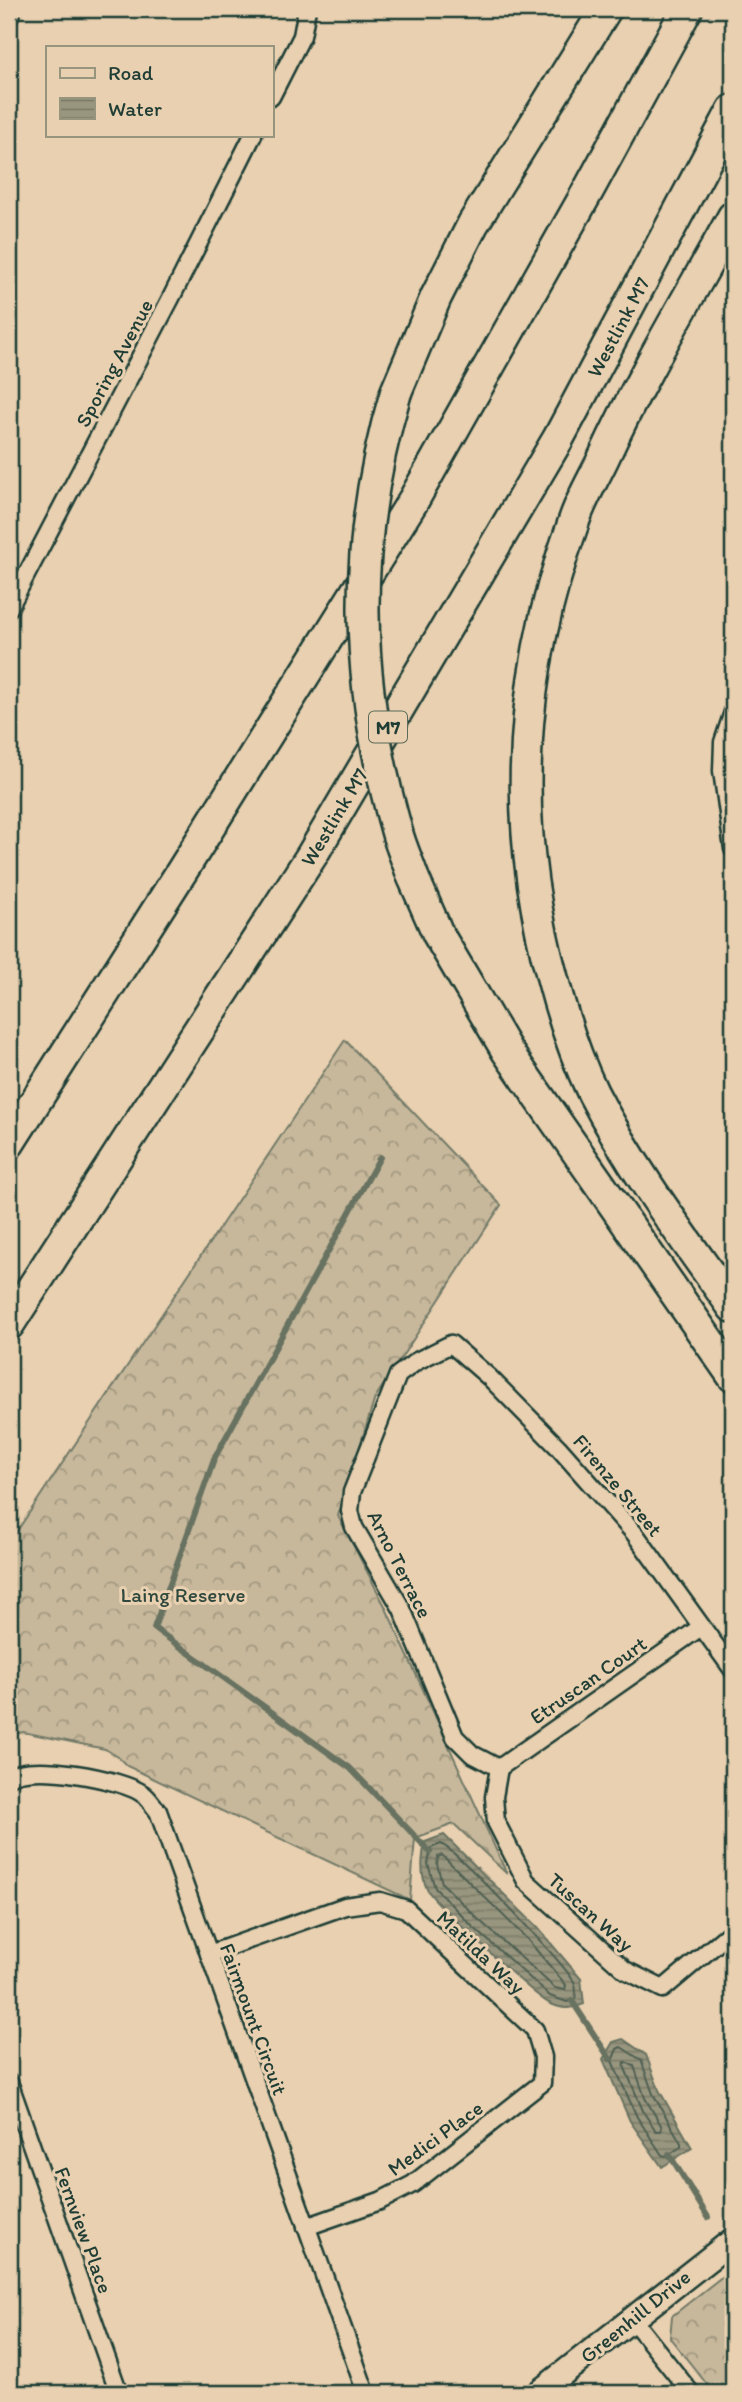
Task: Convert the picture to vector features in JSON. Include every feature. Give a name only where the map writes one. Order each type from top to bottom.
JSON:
[{"type":"highway","points":[[606,9],[473,224],[436,297],[396,392],[376,467],[368,528],[363,595],[367,694],[381,771],[398,835],[438,934],[507,1051],[733,1376]]},
{"type":"highway","points":[[9,1143],[413,501],[687,9]]},
{"type":"highway","name":"Westlink M7","points":[[9,1324],[312,855],[558,439],[733,110]]},
{"type":"highway","points":[[733,217],[626,408],[573,522],[546,610],[536,660],[530,693],[525,764],[527,847],[540,932],[562,1012],[592,1090],[628,1154],[733,1307]]},
{"type":"street","points":[[9,18],[13,9]]},
{"type":"street","points":[[273,93],[302,36],[307,9]]},
{"type":"street","name":"Sporing Avenue","points":[[9,608],[252,136]]},
{"type":"street","points":[[733,712],[723,742],[722,771],[733,849]]},
{"type":"street","name":"Firenze Street","points":[[451,1344],[490,1378],[566,1456],[635,1534],[733,1671]]},
{"type":"street","name":"Arno Terrace","points":[[451,1344],[417,1361],[398,1375],[352,1492],[350,1511],[355,1527],[402,1609],[456,1737],[472,1754],[499,1768]]},
{"type":"street","name":"Etruscan Court","points":[[499,1768],[701,1627]]},
{"type":"street","name":"Tuscan Way","points":[[499,1768],[494,1797],[496,1822],[526,1881],[625,1970],[663,1989],[733,1930]]},
{"type":"street","name":"Fairmount Circuit","points":[[9,1778],[26,1770],[54,1771],[122,1784],[144,1794],[158,1811],[366,2393]]},
{"type":"street","name":"Matilda Way","points":[[209,1954],[345,1906],[380,1901],[406,1909],[534,2031],[543,2057],[542,2083]]},
{"type":"street","name":"Fernview Place","points":[[9,2082],[119,2393]]},
{"type":"street","name":"Medici Place","points":[[306,2227],[380,2201],[413,2184],[542,2083]]},
{"type":"street","name":"Greenhill Drive","points":[[538,2393],[733,2240]]},
{"type":"street","points":[[632,2319],[691,2393]]},
{"type":"green space","name":"Laing Reserve","points":[[345,1040],[501,1205],[375,1398],[338,1516],[385,1606],[507,1874],[454,1824],[415,1838],[410,1900],[127,1766],[105,1749],[23,1732],[9,1736],[9,1543]]},
{"type":"green space","points":[[733,2268],[733,2393],[714,2393],[670,2338],[672,2316]]},
{"type":"water","points":[[444,1835],[538,1928],[581,1979],[584,2004],[563,2008],[540,1997],[433,1897],[423,1877],[425,1842]]},
{"type":"water","points":[[623,2039],[646,2055],[659,2090],[692,2148],[662,2167],[630,2121],[603,2059],[613,2042]]},
{"type":"waterway","points":[[380,1157],[215,1457],[154,1628],[350,1768],[430,1852]]},
{"type":"waterway","points":[[572,2001],[610,2059]]},
{"type":"waterway","points":[[669,2154],[708,2217]]}]
